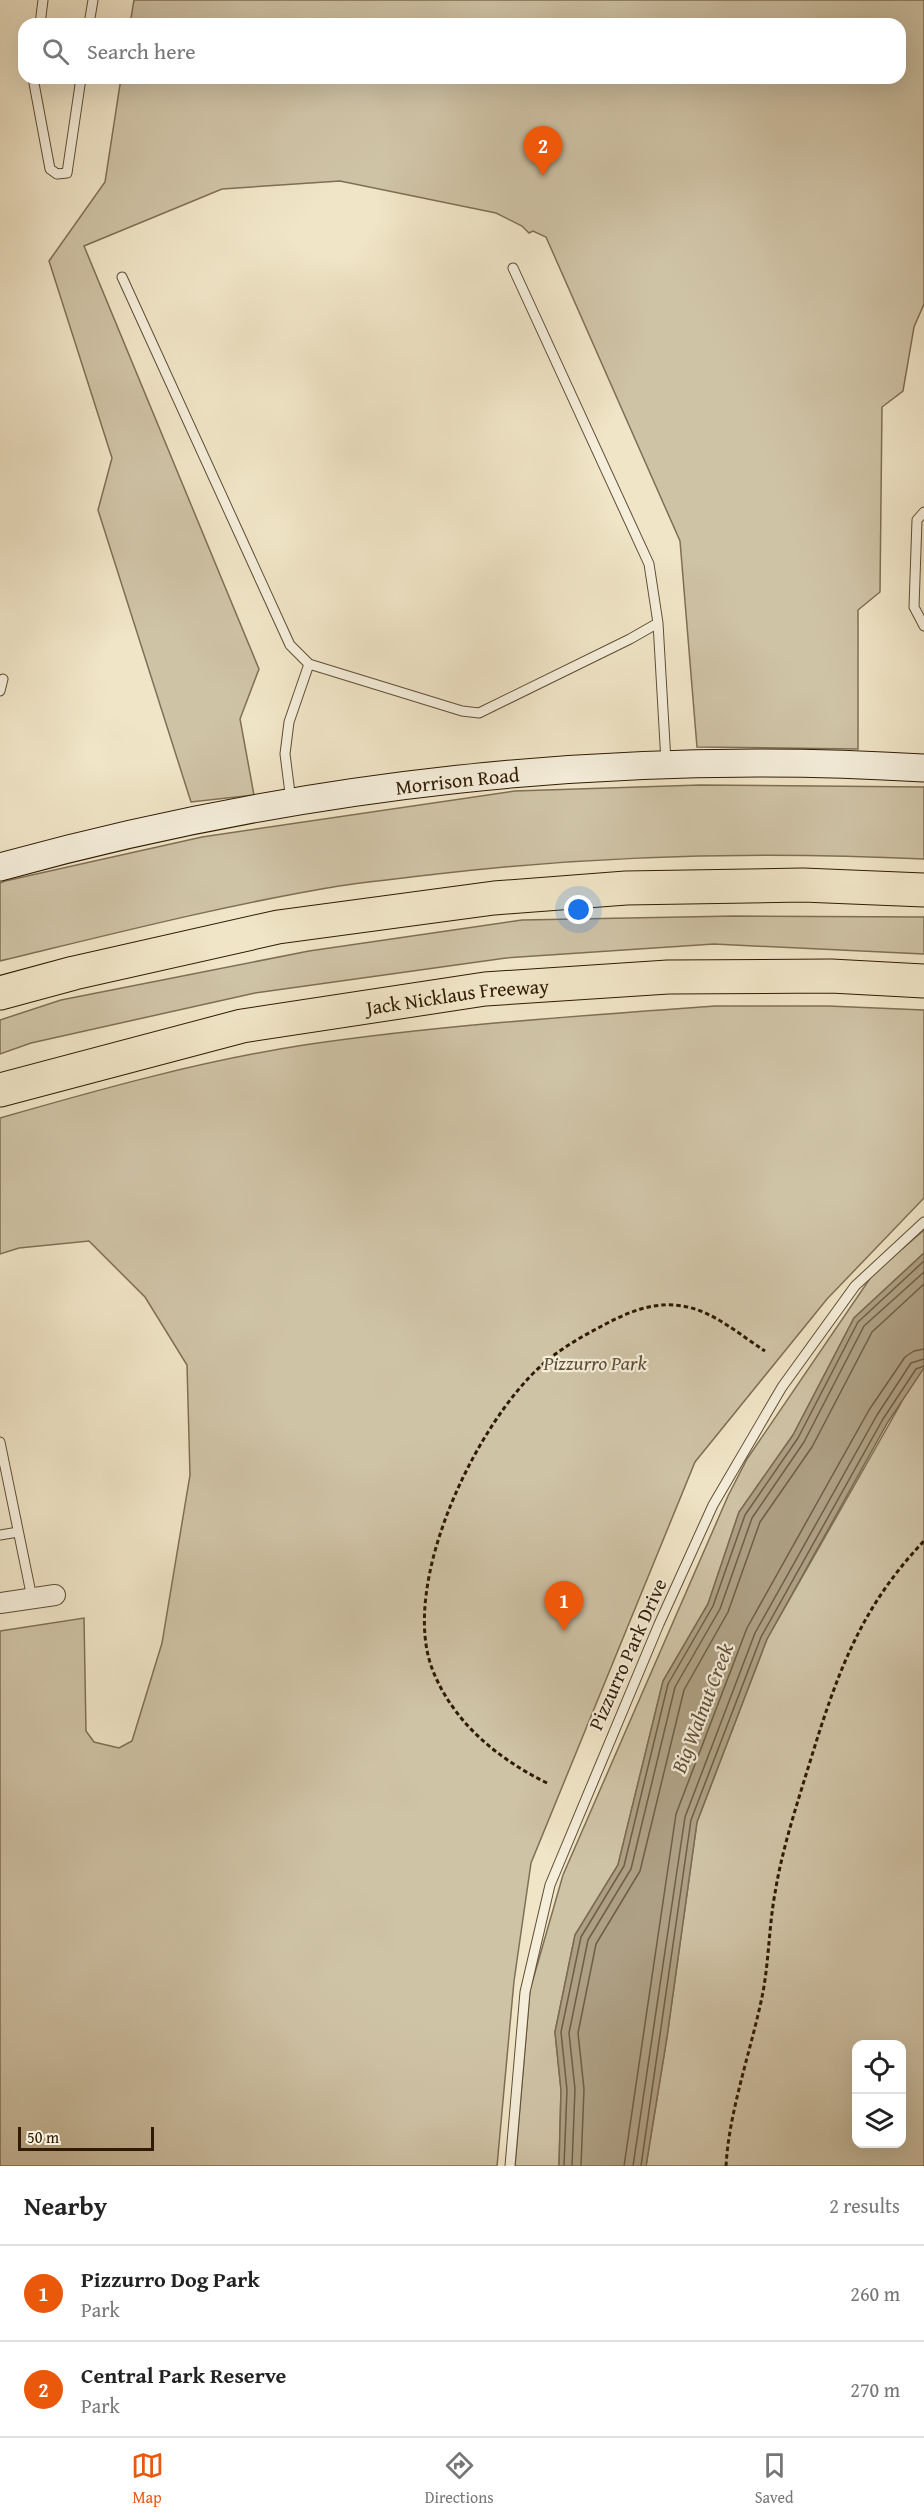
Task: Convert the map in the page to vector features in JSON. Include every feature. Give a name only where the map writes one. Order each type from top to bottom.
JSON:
[{"type":"highway","points":[[0,993],[74,973],[279,927],[494,898],[626,888],[803,885],[924,890]]},
{"type":"highway","name":"Jack Nicklaus Freeway","points":[[0,1090],[242,1026],[485,989],[668,977],[831,976],[924,981]]},
{"type":"street","name":"Morrison Road","points":[[0,867],[213,816],[370,790],[507,774],[716,763],[924,768]]},
{"type":"street","points":[[0,1603],[55,1595]]},
{"type":"lane","points":[[41,18],[44,0]]},
{"type":"lane","points":[[90,18],[93,0]]},
{"type":"lane","points":[[34,84],[50,169],[57,174],[67,173],[80,84]]},
{"type":"lane","points":[[513,268],[649,564],[658,623],[666,765]]},
{"type":"lane","points":[[122,277],[290,645],[309,664],[462,711],[479,713],[658,623]]},
{"type":"lane","points":[[924,512],[917,520],[914,607],[924,626]]},
{"type":"lane","points":[[291,803],[285,754],[289,722],[309,664]]},
{"type":"lane","points":[[0,691],[3,679]]},
{"type":"lane","name":"Pizzurro Park Drive","points":[[510,2166],[525,1992],[550,1886],[659,1624],[713,1505],[783,1387],[855,1286],[924,1222]]},
{"type":"lane","points":[[0,1442],[32,1598]]},
{"type":"lane","points":[[0,1535],[18,1532]]},
{"type":"path","points":[[547,1783],[529,1774],[499,1753],[458,1717],[432,1670],[426,1644],[424,1620],[430,1571],[448,1512],[475,1454],[505,1408],[543,1364],[586,1334],[635,1309],[664,1305],[696,1308],[765,1351]]},
{"type":"path","points":[[726,2166],[737,2103],[763,1992],[775,1892],[799,1794],[820,1727],[838,1678],[864,1620],[895,1572],[924,1541]]},
{"type":"green space","points":[[134,0],[924,0],[924,304],[914,327],[903,391],[882,407],[880,592],[858,610],[858,749],[697,747],[680,541],[546,237],[533,231],[529,233],[522,226],[496,213],[340,181],[222,189],[84,246],[259,669],[240,719],[254,795],[191,802],[98,510],[112,458],[49,261],[105,182],[120,84],[906,84],[906,18],[131,18]]},
{"type":"green space","points":[[700,785],[924,787],[924,859],[802,855],[680,856],[559,863],[437,874],[339,886],[254,902],[0,961],[0,883],[5,881],[202,837],[515,791]]},
{"type":"green space","points":[[735,916],[924,917],[924,954],[714,944],[506,958],[255,993],[31,1043],[0,1054],[0,1020],[61,1000],[309,951],[522,920]]},
{"type":"green space","name":"Pizzurro Park","points":[[715,1006],[828,1006],[924,1010],[924,1198],[827,1299],[695,1462],[531,1863],[514,1981],[497,2166],[0,2166],[0,1631],[84,1618],[86,1731],[94,1742],[119,1748],[132,1741],[162,1643],[190,1475],[187,1365],[145,1297],[89,1241],[19,1248],[0,1254],[0,1118],[189,1067],[304,1045],[561,1017]]},
{"type":"green space","points":[[924,1230],[924,1253],[854,1318],[793,1435],[739,1512],[708,1604],[663,1681],[618,1865],[575,1935],[555,2032],[561,2090],[559,2166],[515,2166],[530,1990],[563,1875],[728,1496],[747,1459],[873,1274]]},
{"type":"green space","points":[[924,1353],[924,2166],[646,2166],[667,2037],[697,1822],[767,1639],[900,1405]]},
{"type":"water","name":"Big Walnut Creek","points":[[924,1253],[924,1368],[888,1422],[767,1639],[697,1822],[667,2037],[646,2166],[559,2166],[561,2090],[555,2032],[575,1935],[618,1865],[663,1681],[708,1604],[739,1512],[793,1435],[854,1318]]},
{"type":"place","name":"Central Park Reserve","points":[[543,176]]},
{"type":"place","name":"Pizzurro Dog Park","points":[[564,1631]]}]
